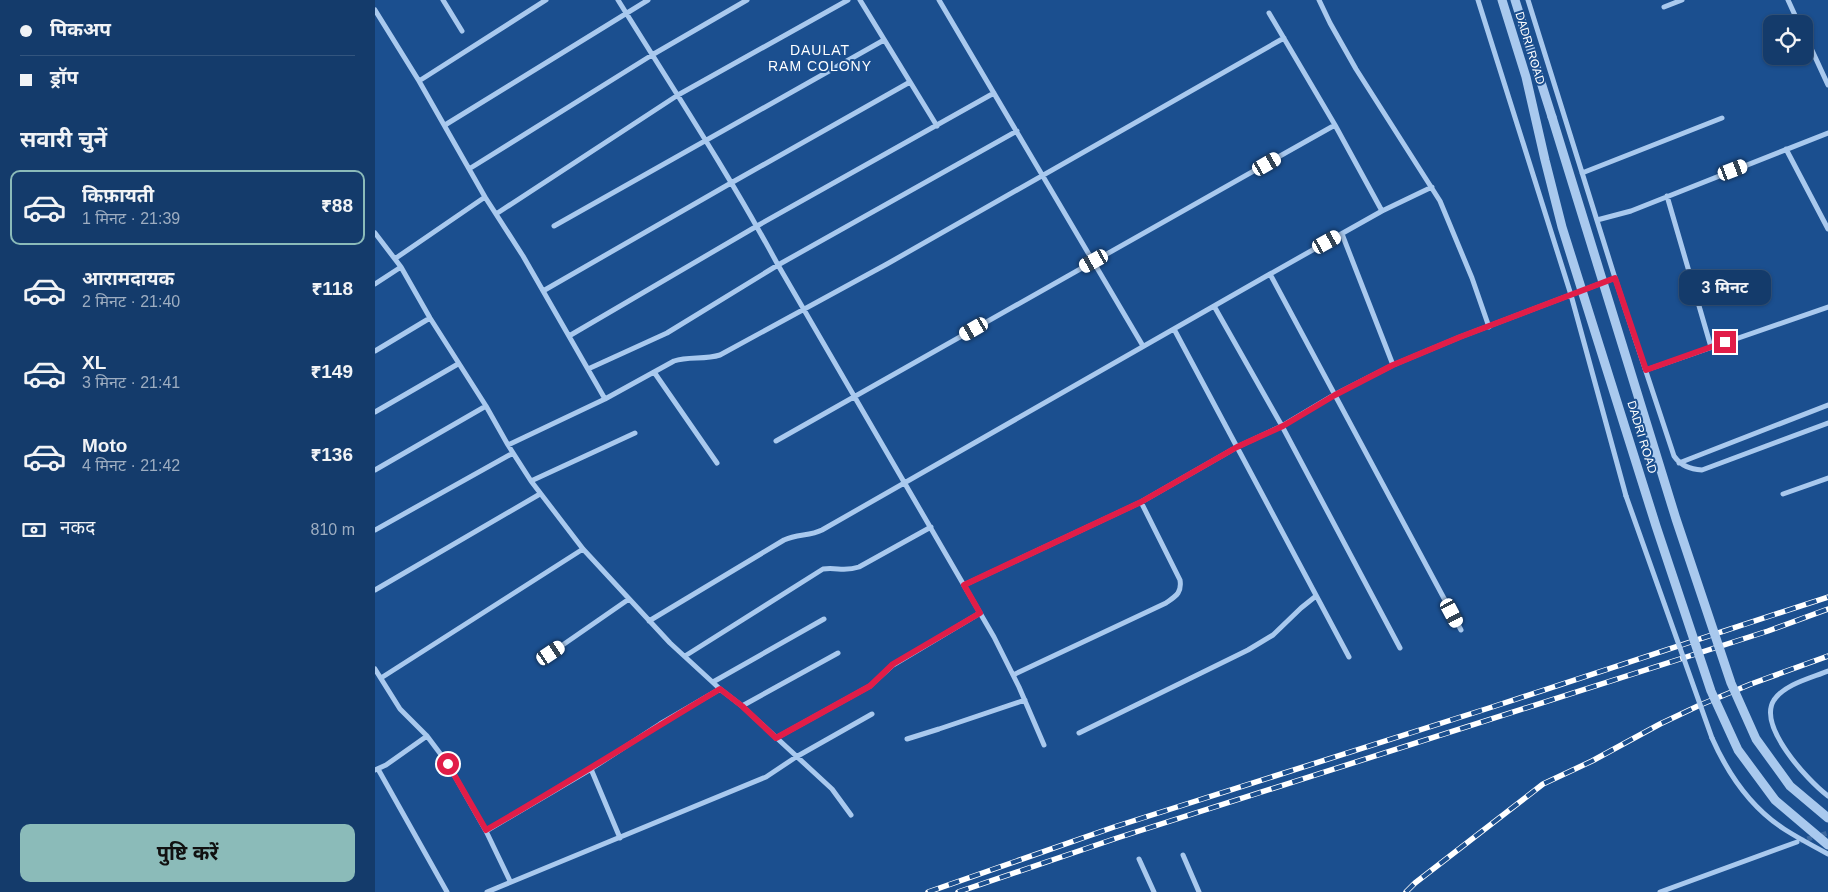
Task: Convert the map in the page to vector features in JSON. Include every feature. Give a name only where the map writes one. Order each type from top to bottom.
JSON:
[{"type":"street","points":[[443,0],[462,31]]},
{"type":"street","points":[[419,80],[546,0]]},
{"type":"street","points":[[618,0],[757,226],[931,527],[1013,674],[1044,745]]},
{"type":"street","points":[[445,125],[648,0]]},
{"type":"street","points":[[469,169],[652,55],[747,0]]},
{"type":"street","points":[[496,214],[678,95],[847,0]]},
{"type":"street","points":[[939,0],[1143,346]]},
{"type":"street","points":[[1319,0],[1356,69],[1432,187],[1472,278],[1489,327]]},
{"type":"street","points":[[1478,0],[1571,295],[1625,496],[1712,738],[1722,761],[1745,795],[1783,828],[1828,854]]},
{"type":"street","name":"DADRI ROAD","points":[[1502,0],[1527,77],[1562,226],[1656,526],[1711,690],[1738,750],[1775,800],[1828,845]]},
{"type":"street","name":"DADRI ROAD","points":[[1515,0],[1676,519],[1731,683],[1756,739],[1790,786],[1828,818]]},
{"type":"street","points":[[1528,0],[1615,278],[1674,456],[1679,463],[1691,469],[1702,470],[1828,423]]},
{"type":"street","points":[[1664,7],[1682,0]]},
{"type":"street","points":[[1789,0],[1795,15]]},
{"type":"street","points":[[862,1],[937,126]]},
{"type":"street","points":[[375,10],[419,80],[485,197],[523,256],[605,399]]},
{"type":"street","points":[[1269,13],[1335,124],[1381,211]]},
{"type":"street","points":[[508,445],[605,399],[683,358],[704,358],[720,355],[887,264],[1284,38]]},
{"type":"street","points":[[555,226],[884,40]]},
{"type":"street","points":[[1813,52],[1828,85]]},
{"type":"street","points":[[543,291],[910,82]]},
{"type":"street","points":[[569,336],[757,226],[994,93]]},
{"type":"street","points":[[1582,173],[1722,118]]},
{"type":"street","points":[[776,441],[1335,124]]},
{"type":"street","points":[[588,369],[667,333],[778,265],[1017,131]]},
{"type":"street","points":[[1597,220],[1631,211],[1828,133]]},
{"type":"street","points":[[1786,150],[1828,229]]},
{"type":"street","points":[[649,621],[784,540],[794,536],[813,534],[822,530],[1381,211],[1432,187]]},
{"type":"street","points":[[1667,196],[1711,347]]},
{"type":"street","points":[[396,258],[485,197]]},
{"type":"street","points":[[375,233],[396,258],[430,318],[486,406],[513,454],[540,494],[583,548],[649,621],[720,689],[742,706],[832,789],[845,804],[851,815]]},
{"type":"street","points":[[1342,234],[1393,365]]},
{"type":"street","points":[[375,284],[401,267]]},
{"type":"street","points":[[1269,274],[1461,630]]},
{"type":"street","points":[[964,585],[1141,502],[1237,447],[1283,426],[1335,395],[1393,365],[1460,337],[1615,278]]},
{"type":"street","points":[[1214,306],[1283,426],[1400,648]]},
{"type":"street","points":[[1646,370],[1828,308]]},
{"type":"street","points":[[375,351],[430,318]]},
{"type":"street","points":[[1174,329],[1349,657]]},
{"type":"street","points":[[375,412],[458,364]]},
{"type":"street","points":[[654,372],[717,463]]},
{"type":"street","points":[[1679,463],[1828,405]]},
{"type":"street","points":[[375,470],[486,406]]},
{"type":"street","points":[[531,481],[635,433]]},
{"type":"street","points":[[375,530],[513,454]]},
{"type":"street","points":[[1783,494],[1828,478]]},
{"type":"street","points":[[375,590],[540,494]]},
{"type":"street","points":[[1013,674],[1177,596],[1181,588],[1180,580],[1141,502]]},
{"type":"street","points":[[685,656],[823,569],[849,570],[859,567],[931,527]]},
{"type":"street","points":[[381,678],[583,548]]},
{"type":"street","points":[[1079,733],[1248,650],[1273,635],[1301,608],[1317,596]]},
{"type":"street","points":[[541,660],[629,599]]},
{"type":"street","points":[[776,738],[870,686],[893,664],[980,613]]},
{"type":"street","points":[[713,682],[824,619]]},
{"type":"street","points":[[742,706],[838,653]]},
{"type":"street","points":[[375,669],[400,709],[427,736],[448,764],[486,830],[510,881]]},
{"type":"street","points":[[1828,671],[1782,692],[1774,700],[1770,712],[1772,724],[1788,755],[1801,771],[1828,796]]},
{"type":"street","points":[[486,830],[591,769],[660,724],[720,689]]},
{"type":"street","points":[[907,739],[1025,700]]},
{"type":"street","points":[[487,892],[767,777],[796,757],[873,714]]},
{"type":"street","points":[[427,736],[377,769],[447,892]]},
{"type":"street","points":[[591,769],[620,838]]},
{"type":"street","points":[[1660,892],[1797,842]]},
{"type":"street","points":[[1183,855],[1199,892]]},
{"type":"street","points":[[1139,860],[1154,892]]},
{"type":"tunnel","points":[[1800,841],[1828,833]]},
{"type":"railway","points":[[928,892],[1114,827],[1489,708],[1828,597]]},
{"type":"railway","points":[[958,892],[1117,838],[1768,631],[1828,609]]},
{"type":"railway","points":[[1406,892],[1543,784],[1700,705],[1828,656]]},
{"type":"district","name":"DAULAT RAM COLONY","points":[[820,58]]},
{"type":"route","points":[[448,764],[486,830],[591,769],[660,724],[720,689],[742,706],[776,738],[870,686],[893,664],[980,613],[964,585],[1141,502],[1237,447],[1283,426],[1335,395],[1393,365],[1460,337],[1615,278],[1646,370],[1725,342]]}]
